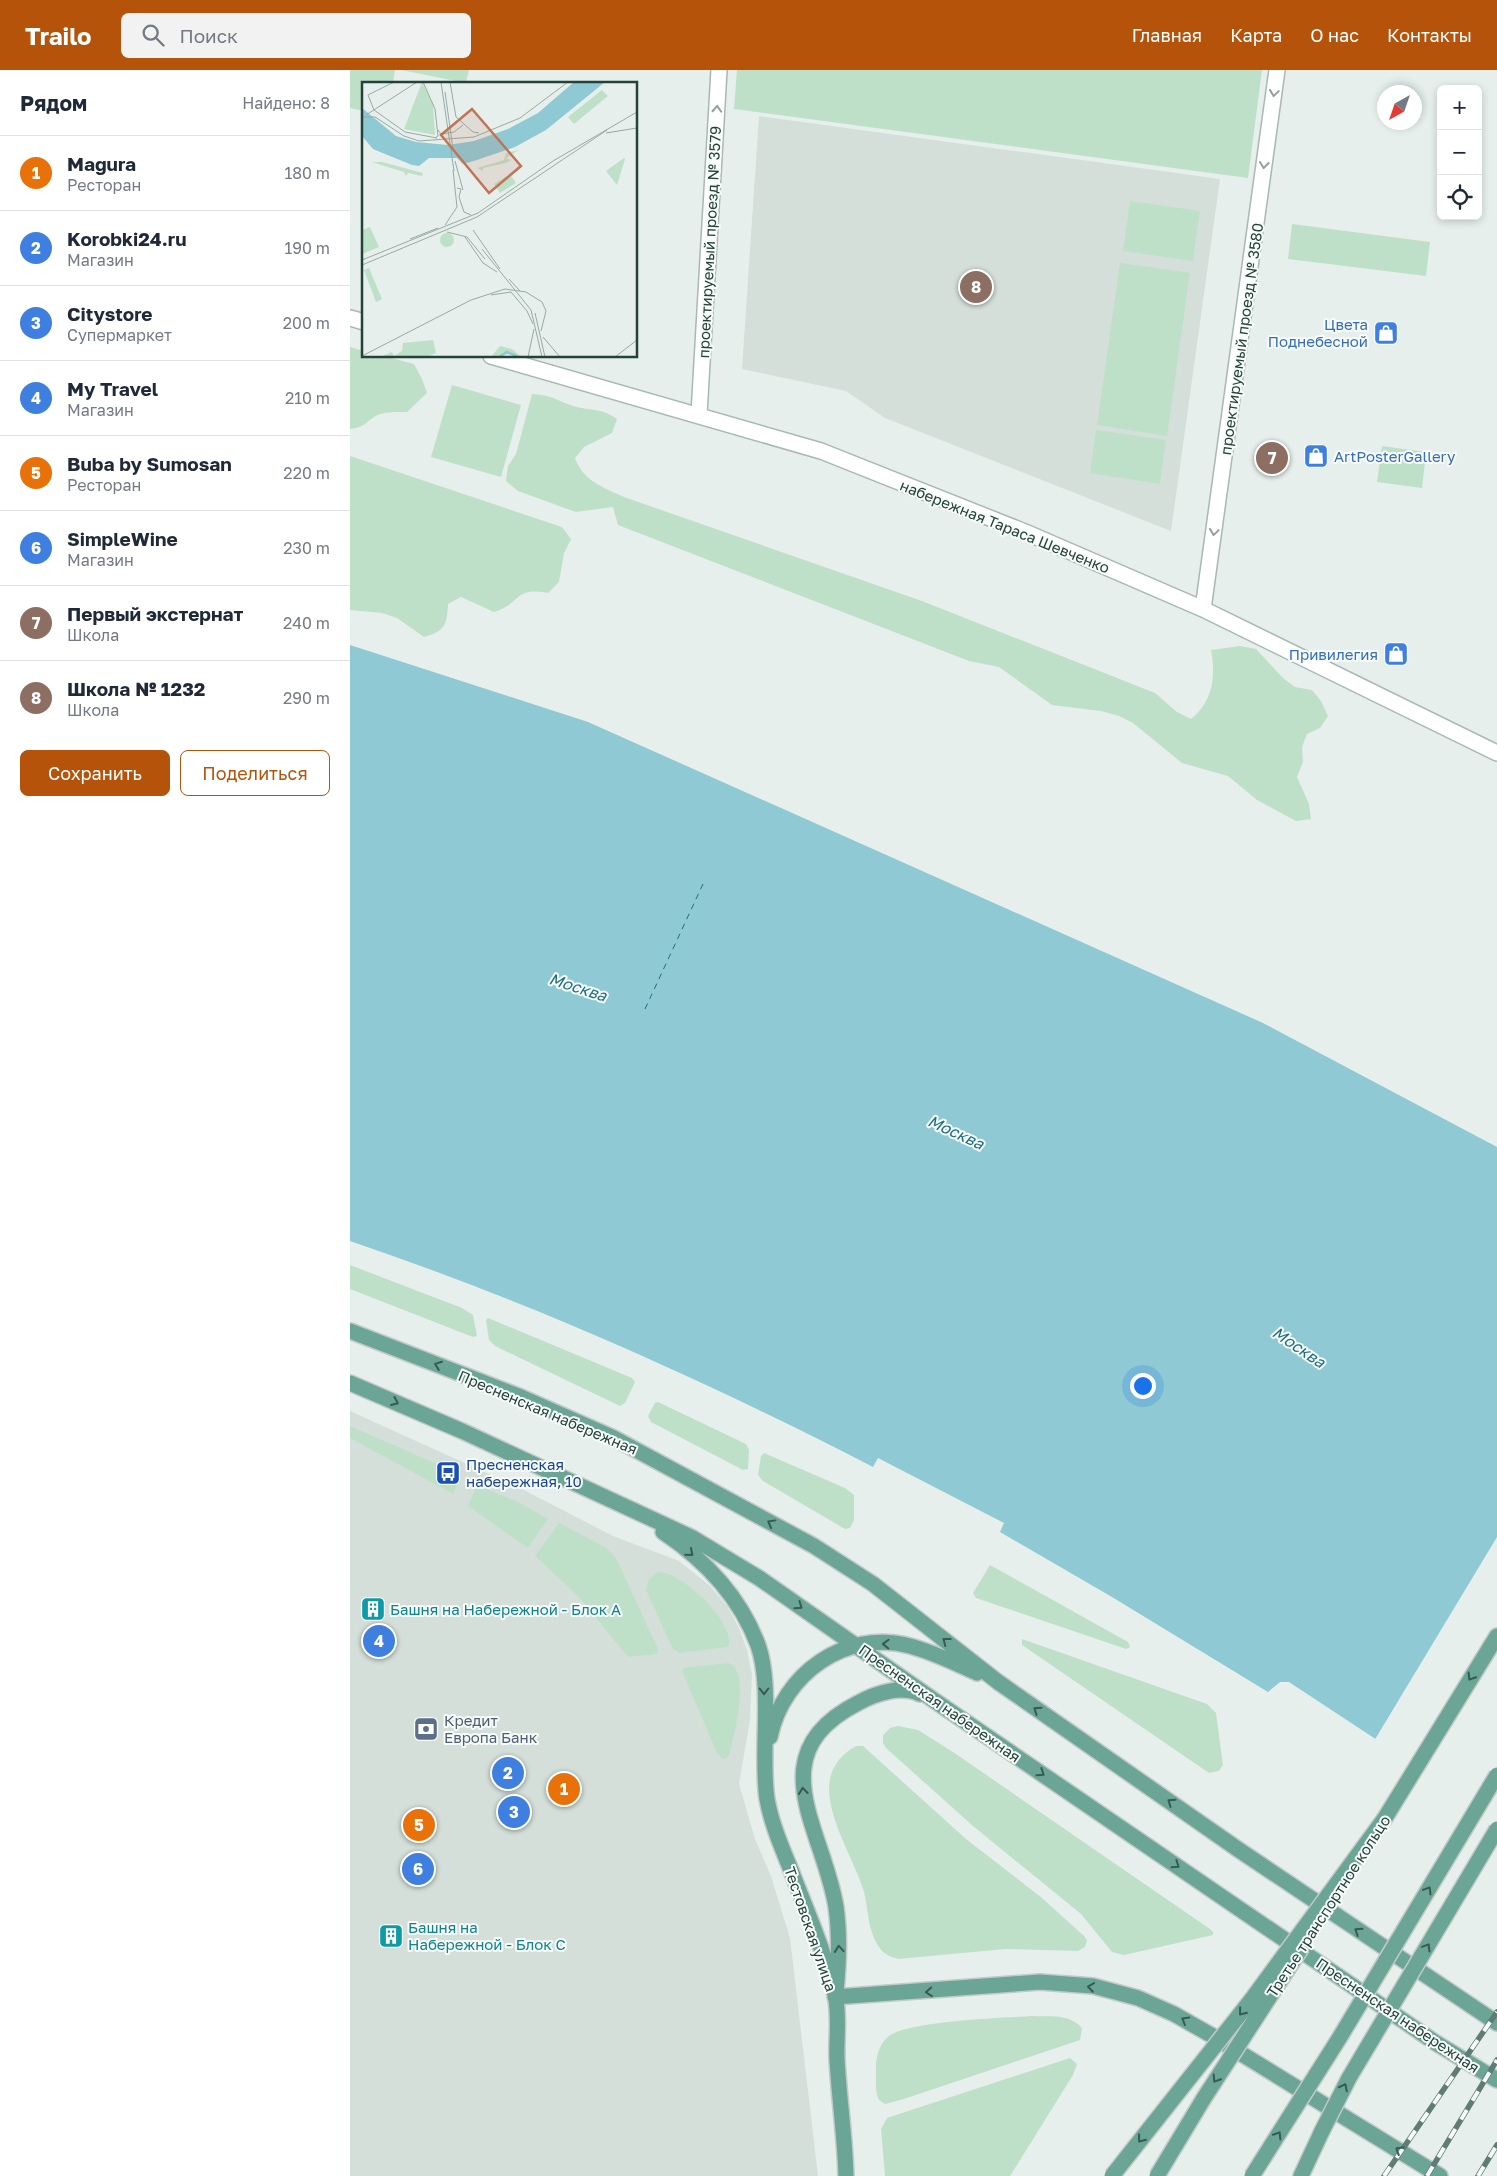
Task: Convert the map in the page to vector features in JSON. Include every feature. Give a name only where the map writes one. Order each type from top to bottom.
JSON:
[{"type":"main road","name":"Пресненская набережная","points":[[350,1331],[521,1397],[612,1437],[814,1546],[873,1584],[998,1682],[1456,1997],[1497,2023]]},
{"type":"main road","name":"Пресненская набережная","points":[[350,1383],[691,1537],[736,1564],[1436,2042],[1497,2080]]},
{"type":"main road","points":[[622,1505],[678,1542],[711,1571],[732,1595],[748,1623],[759,1647],[764,1677],[764,1776]]},
{"type":"main road","name":"Третье транспортное кольцо","points":[[1157,2176],[1204,2098],[1385,1818],[1497,1636]]},
{"type":"main road","points":[[764,1776],[773,1723],[786,1698],[802,1675],[825,1658],[857,1646],[883,1643],[909,1646],[998,1682]]},
{"type":"main road","points":[[935,1701],[912,1690],[898,1690],[870,1697],[846,1709],[828,1722],[819,1732],[807,1753],[802,1778],[804,1800],[836,1906],[840,1957],[835,1997],[1040,1982],[1093,1986],[1138,1998],[1174,2014],[1211,2035],[1440,2176]]},
{"type":"main road","points":[[1252,2176],[1346,2028],[1497,1775]]},
{"type":"main road","name":"Тестовская улица","points":[[764,1776],[767,1800],[775,1831],[810,1921],[835,1997],[837,2059],[846,2176]]},
{"type":"main road","points":[[1112,2176],[1252,1999],[1385,1818]]},
{"type":"main road","points":[[1301,2176],[1349,2078],[1497,1829]]},
{"type":"street","name":"проектируемый проезд № 3579","points":[[699,414],[719,70]]},
{"type":"street","name":"проектируемый проезд № 3580","points":[[1203,609],[1277,70]]},
{"type":"street","name":"набережная Тараса Шевченко","points":[[498,358],[699,414],[820,451],[1025,532],[1203,609],[1497,752]]},
{"type":"street","points":[[1456,1997],[1497,2028]]},
{"type":"shaded area","points":[[759,116],[1220,179],[1171,531],[885,418],[846,391],[742,369]]},
{"type":"shaded area","points":[[350,1411],[518,1487],[613,1536],[679,1561],[710,1586],[727,1606],[739,1628],[747,1650],[752,1674],[750,1720],[739,1784],[755,1839],[771,1876],[790,1938],[818,2176],[350,2176]]},
{"type":"green space","points":[[350,70],[395,70],[393,82],[362,82],[362,111],[350,108]]},
{"type":"green space","points":[[401,70],[469,70],[466,82]]},
{"type":"green space","points":[[737,70],[1262,70],[1248,178],[734,109]]},
{"type":"green space","points":[[1130,201],[1200,211],[1193,261],[1123,251]]},
{"type":"green space","points":[[1292,224],[1430,242],[1426,276],[1288,259]]},
{"type":"green space","points":[[1120,263],[1190,273],[1167,436],[1097,425]]},
{"type":"green space","points":[[350,347],[362,350],[362,358],[392,358],[414,364],[427,393],[407,412],[382,414],[361,426],[350,429]]},
{"type":"green space","points":[[452,385],[521,405],[501,477],[431,457]]},
{"type":"green space","points":[[532,394],[551,397],[577,407],[602,411],[617,419],[612,433],[584,447],[575,458],[588,478],[609,490],[624,497],[922,601],[1155,693],[1177,712],[1191,719],[1204,704],[1211,688],[1213,670],[1211,650],[1240,646],[1256,649],[1283,678],[1295,687],[1312,690],[1321,701],[1328,716],[1320,728],[1307,734],[1302,747],[1303,762],[1297,777],[1309,804],[1311,819],[1296,821],[1257,800],[1228,776],[1182,763],[1133,723],[1119,716],[1101,711],[1052,705],[999,667],[969,661],[618,525],[613,507],[576,512],[518,491],[506,481],[508,466],[516,454]]},
{"type":"green space","points":[[1096,430],[1166,440],[1160,484],[1090,473]]},
{"type":"green space","points":[[1382,446],[1426,452],[1422,488],[1377,482]]},
{"type":"green space","points":[[350,456],[562,527],[571,539],[564,553],[559,582],[548,593],[537,591],[523,594],[503,609],[494,612],[461,597],[448,604],[444,626],[424,637],[397,618],[382,613],[350,610]]},
{"type":"green space","points":[[350,1265],[462,1308],[473,1315],[477,1336],[473,1337],[350,1289]]},
{"type":"green space","points":[[488,1318],[632,1378],[635,1382],[625,1403],[620,1406],[495,1346],[489,1340],[486,1320]]},
{"type":"green space","points":[[658,1402],[746,1444],[749,1450],[748,1469],[743,1470],[651,1422],[648,1416],[655,1403]]},
{"type":"green space","points":[[350,1426],[439,1465],[436,1471],[459,1481],[453,1494],[350,1438]]},
{"type":"green space","points":[[764,1453],[845,1488],[854,1495],[854,1520],[850,1528],[845,1529],[763,1481],[758,1475],[761,1456]]},
{"type":"green space","points":[[477,1485],[520,1503],[548,1519],[528,1548],[468,1506]]},
{"type":"green space","points":[[559,1523],[605,1547],[616,1558],[658,1649],[657,1654],[628,1657],[579,1597],[535,1556]]},
{"type":"green space","points":[[990,1565],[1128,1642],[1130,1647],[1126,1649],[976,1598],[973,1593]]},
{"type":"green space","points":[[658,1572],[668,1574],[680,1580],[705,1600],[725,1625],[729,1637],[728,1647],[679,1653],[673,1649],[646,1590],[649,1579]]},
{"type":"green space","points":[[1022,1639],[1207,1704],[1216,1713],[1223,1765],[1219,1771],[1209,1773],[1022,1645]]},
{"type":"green space","points":[[729,1663],[736,1668],[739,1678],[739,1704],[730,1753],[727,1758],[722,1759],[717,1753],[682,1671],[684,1668]]},
{"type":"green space","points":[[898,1726],[918,1730],[953,1752],[1210,1929],[1213,1935],[1124,1955],[1112,1952],[1081,1914],[973,1826],[886,1748],[883,1743],[883,1735],[890,1728]]},
{"type":"green space","points":[[856,1746],[863,1746],[966,1839],[1042,1898],[1084,1936],[1087,1940],[1085,1947],[1078,1951],[1005,1949],[898,1959],[883,1952],[874,1938],[864,1892],[833,1815],[830,1802],[829,1789],[833,1769],[840,1758]]},
{"type":"green space","points":[[1032,2016],[1059,2017],[1077,2023],[1082,2028],[1080,2040],[904,2099],[885,2104],[879,2100],[876,2087],[877,2058],[882,2043],[889,2036],[900,2031],[936,2024]]},
{"type":"green space","points":[[1070,2058],[1077,2064],[1073,2075],[1010,2176],[885,2176],[881,2129],[887,2118]]},
{"type":"water","name":"Москва","points":[[350,645],[588,722],[1263,1023],[1497,1147],[1497,1819],[1289,1682],[1280,1682],[1268,1692],[1112,1597],[1000,1532],[1004,1523],[878,1458],[873,1467],[681,1373],[616,1344],[484,1290],[350,1241]]},
{"type":"pier","points":[[1497,1537],[1497,1821],[1374,1741]]},
{"type":"ferry route","points":[[645,1009],[703,884]]},
{"type":"railway","points":[[1384,2176],[1497,2012]]},
{"type":"railway","points":[[1427,2176],[1497,2060]]},
{"type":"railway","points":[[1478,2176],[1497,2145]]},
{"type":"place","name":"Школа № 1232","points":[[976,287]]},
{"type":"place","name":"Цвета Поднебесной","points":[[1386,333]]},
{"type":"place","name":"ArtPosterGallery","points":[[1316,456]]},
{"type":"place","name":"Первый экстернат","points":[[1272,458]]},
{"type":"place","name":"Привилегия","points":[[1396,654]]},
{"type":"place","name":"Пресненская набережная, 10","points":[[448,1473]]},
{"type":"place","name":"Башня на Набережной - Блок А","points":[[373,1609]]},
{"type":"place","name":"My Travel","points":[[379,1641]]},
{"type":"place","name":"Кредит Европа Банк","points":[[426,1729]]},
{"type":"place","name":"Korobki24.ru","points":[[508,1773]]},
{"type":"place","name":"Magura","points":[[564,1789]]},
{"type":"place","name":"Citystore","points":[[514,1812]]},
{"type":"place","name":"Buba by Sumosan","points":[[419,1825]]},
{"type":"place","name":"SimpleWine","points":[[418,1869]]},
{"type":"place","name":"Башня на Набережной - Блок С","points":[[391,1936]]}]
